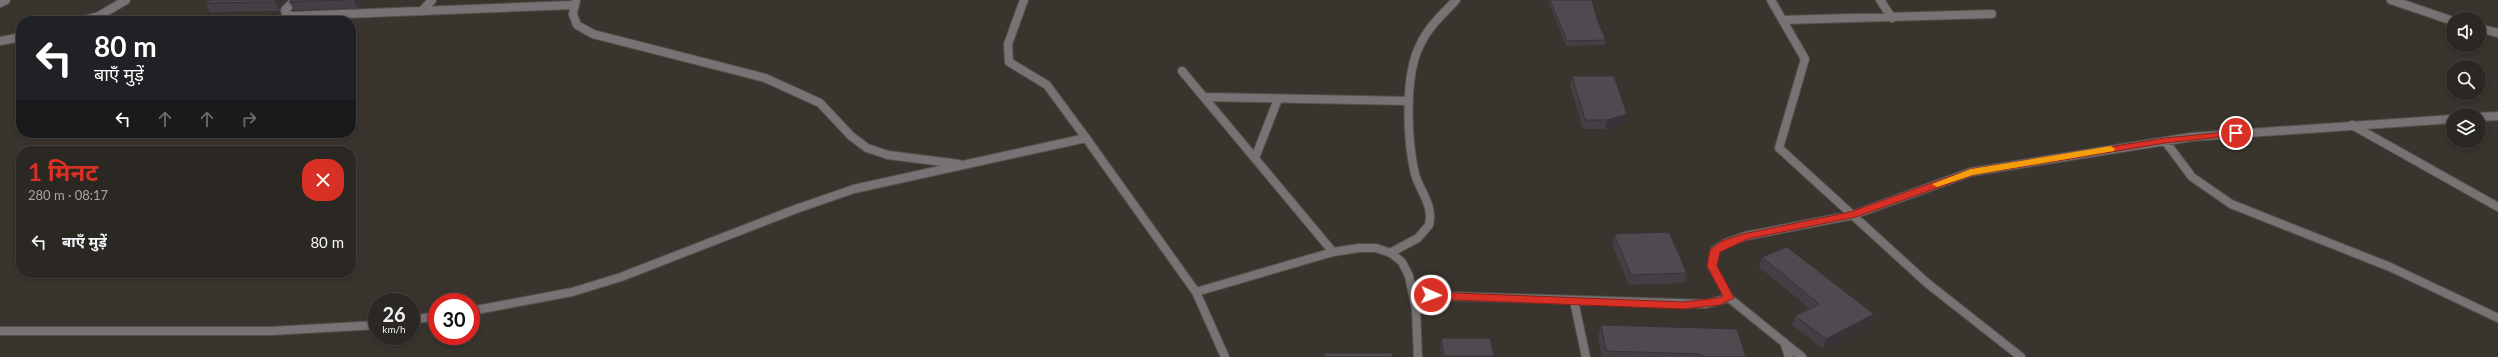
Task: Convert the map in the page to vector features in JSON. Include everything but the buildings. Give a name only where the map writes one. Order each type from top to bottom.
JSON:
[{"type":"street","points":[[0,3],[6,0]]},
{"type":"street","points":[[99,16],[126,0]]},
{"type":"street","points":[[295,0],[285,10],[286,14],[293,16],[422,11],[574,2],[573,14],[577,25],[593,34],[765,78],[820,103],[851,136],[867,148],[888,155],[966,164]]},
{"type":"street","points":[[422,11],[432,0]]},
{"type":"street","points":[[1024,0],[1008,44],[1009,62],[1047,85],[1086,138],[1196,292],[1225,357]]},
{"type":"street","points":[[1390,253],[1417,238],[1428,226],[1431,213],[1426,195],[1416,177],[1408,114],[1414,58],[1427,32],[1456,0]]},
{"type":"street","points":[[1771,0],[1806,59],[1779,148],[1924,280],[1990,336],[2021,357]]},
{"type":"street","points":[[1880,0],[1892,18]]},
{"type":"street","points":[[2391,0],[2446,19]]},
{"type":"street","points":[[1782,20],[1992,14]]},
{"type":"street","points":[[2486,30],[2498,33]]},
{"type":"street","points":[[0,41],[16,38]]},
{"type":"street","points":[[1182,71],[1333,252]]},
{"type":"street","points":[[1204,97],[1409,101]]},
{"type":"street","points":[[1255,158],[1278,98]]},
{"type":"street","points":[[2486,117],[2498,116]]},
{"type":"street","points":[[1802,357],[1729,298],[1712,266],[1715,250],[1726,243],[1746,236],[1852,214],[1971,172],[2165,141],[2351,125],[2446,119]]},
{"type":"street","points":[[2351,125],[2498,207]]},
{"type":"street","points":[[480,309],[572,292],[621,277],[796,208],[854,188],[1086,138]]},
{"type":"street","points":[[2165,141],[2188,174],[2226,201],[2370,258],[2453,295],[2498,318]]},
{"type":"street","points":[[1196,292],[1333,252],[1356,248],[1377,248],[1390,253],[1403,266],[1415,295],[1418,357]]},
{"type":"street","points":[[1415,295],[1683,305],[1713,303],[1729,298]]},
{"type":"street","points":[[1574,301],[1586,357]]},
{"type":"street","points":[[0,331],[271,331],[368,326]]},
{"type":"street","points":[[1784,341],[1789,357]]},
{"type":"slow traffic","points":[[1937,184],[1971,172],[2111,149]]},
{"type":"route","points":[[1431,295],[1683,305],[1720,302],[1729,298],[1712,266],[1715,250],[1726,243],[1746,236],[1852,214],[1971,172],[2190,137],[2236,133]]}]
